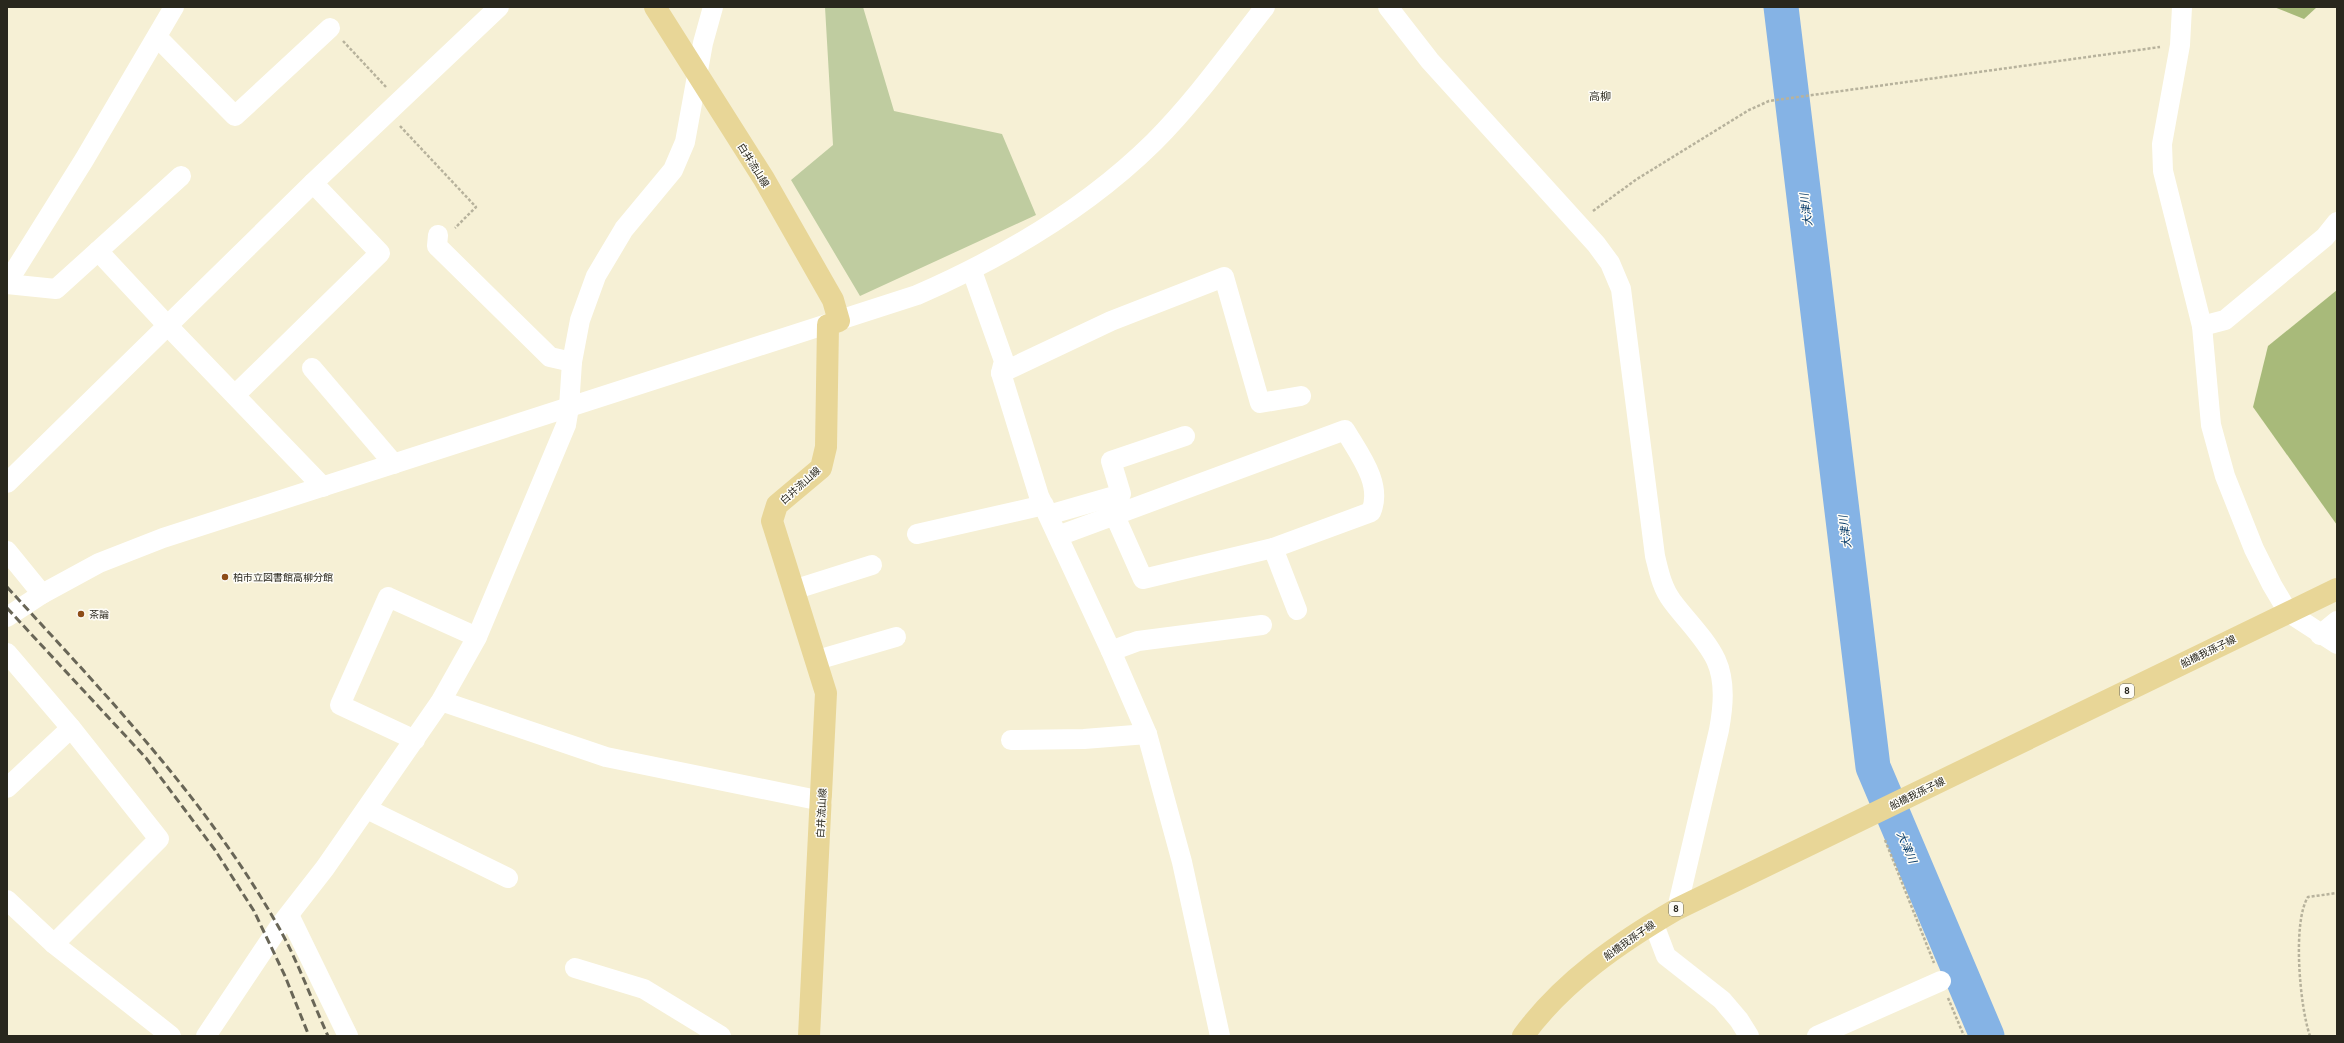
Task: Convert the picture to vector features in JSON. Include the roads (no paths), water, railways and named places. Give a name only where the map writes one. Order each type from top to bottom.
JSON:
[{"type":"main road","name":"白井流山線","points":[[655,7],[764,179],[833,300],[839,321],[828,325],[826,447],[821,468],[778,505],[772,521],[793,590],[817,660],[826,693],[822,801],[809,1036]]},
{"type":"main road","name":"船橋我孫子線","points":[[1523,1036],[1534,1021],[1580,975],[1653,922],[1677,908],[1917,793],[2337,588]]},
{"type":"street","points":[[174,7],[84,160],[7,283],[56,289],[181,176]]},
{"type":"street","points":[[7,483],[313,183],[499,7]]},
{"type":"street","points":[[206,1036],[279,927],[367,809],[415,740],[441,701],[476,637],[566,425],[570,407],[572,362],[580,320],[596,276],[624,229],[673,170],[685,142],[703,43],[713,7]]},
{"type":"street","points":[[7,617],[42,594],[99,563],[162,538],[833,323],[917,295],[972,271],[1037,234],[1081,204],[1154,142],[1200,92],[1265,7]]},
{"type":"street","points":[[1388,7],[1430,61],[1576,223],[1610,263],[1621,289],[1654,556],[1662,583],[1672,600],[1716,661],[1721,682],[1723,705],[1719,730],[1677,908]]},
{"type":"street","points":[[2182,7],[2180,45],[2162,144],[2163,171],[2202,326],[2212,425],[2224,476],[2254,549],[2288,612],[2329,640],[2337,621]]},
{"type":"street","points":[[157,37],[235,116],[330,28]]},
{"type":"street","points":[[235,395],[380,253],[313,183]]},
{"type":"street","points":[[2202,326],[2225,320],[2325,237],[2337,222]]},
{"type":"street","points":[[438,241],[550,357],[572,362]]},
{"type":"street","points":[[98,251],[323,487]]},
{"type":"street","points":[[972,271],[1004,361],[1001,373],[1046,510],[1112,651],[1147,734],[1182,862],[1220,1036]]},
{"type":"street","points":[[1001,373],[1111,321],[1224,278],[1260,403],[1301,396]]},
{"type":"street","points":[[312,368],[394,464]]},
{"type":"street","points":[[1058,536],[1344,430],[1369,470],[1375,502],[1371,512],[1273,548],[1143,579],[1115,516]]},
{"type":"street","points":[[917,534],[1046,510],[1121,494],[1111,461],[1185,436]]},
{"type":"street","points":[[1273,548],[1297,610]]},
{"type":"street","points":[[7,551],[42,594]]},
{"type":"street","points":[[793,590],[872,565]]},
{"type":"street","points":[[415,740],[340,705],[388,597],[476,637]]},
{"type":"street","points":[[1112,651],[1138,641],[1262,625]]},
{"type":"street","points":[[817,660],[896,637]]},
{"type":"street","points":[[7,653],[71,728],[159,839],[54,944]]},
{"type":"street","points":[[441,701],[606,757],[822,801]]},
{"type":"street","points":[[7,788],[71,728]]},
{"type":"street","points":[[1011,740],[1084,740],[1147,734]]},
{"type":"street","points":[[367,809],[508,878]]},
{"type":"street","points":[[7,900],[54,944],[171,1036]]},
{"type":"street","points":[[289,915],[348,1036]]},
{"type":"street","points":[[1653,922],[1666,956],[1722,1000],[1739,1020],[1749,1036]]},
{"type":"street","points":[[575,968],[644,989],[721,1036]]},
{"type":"street","points":[[1817,1036],[1941,981]]},
{"type":"waterway","name":"大津川","points":[[1781,7],[1873,767],[1987,1036]]},
{"type":"railway","points":[[7,587],[117,708],[152,749],[219,834],[250,879],[278,926],[298,966],[328,1036]]},
{"type":"railway","points":[[7,608],[146,758],[215,850],[254,911],[285,976],[309,1036]]},
{"type":"place","name":"柏市立図書館高柳分館","points":[[225,577]]},
{"type":"place","name":"茶論","points":[[81,614]]},
{"type":"district","name":"高柳","points":[[1600,96]]}]
